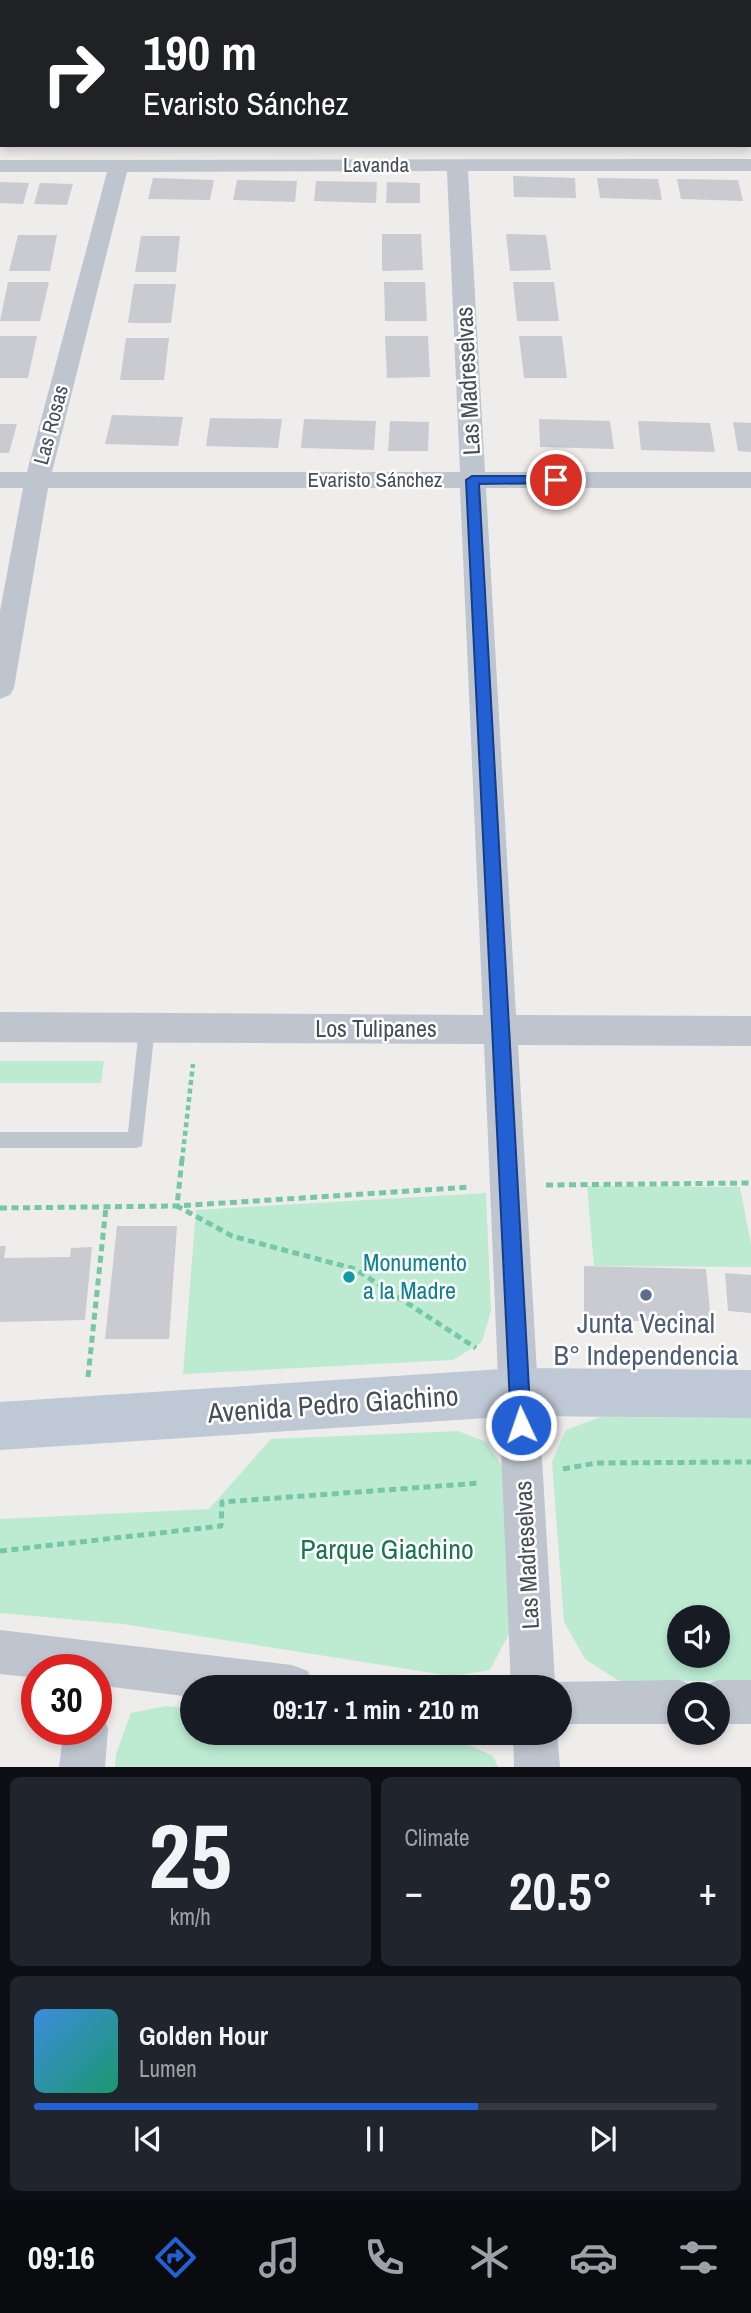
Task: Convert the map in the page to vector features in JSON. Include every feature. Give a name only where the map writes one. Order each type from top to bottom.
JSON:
[{"type":"main road","name":"Avenida Pedro Giachino","points":[[0,1426],[85,1420],[518,1374],[751,1394]]},
{"type":"street","name":"Lavanda","points":[[0,166],[751,164]]},
{"type":"street","name":"Las Madreselvas","points":[[457,165],[532,1675]]},
{"type":"street","name":"Las Rosas","points":[[0,688],[37,480],[119,166]]},
{"type":"street","name":"Evaristo Sánchez","points":[[0,480],[751,480]]},
{"type":"street","name":"Los Tulipanes","points":[[0,1027],[751,1031]]},
{"type":"street","points":[[0,1652],[21,1655]]},
{"type":"street","points":[[112,1667],[183,1675]]},
{"type":"street","points":[[572,1702],[667,1702]]},
{"type":"street","points":[[730,1702],[751,1702]]},
{"type":"street","points":[[82,1767],[84,1745]]},
{"type":"street","points":[[536,1745],[537,1767]]},
{"type":"lane","points":[[0,1140],[135,1139],[147,1028]]},
{"type":"path","points":[[177,1206],[197,1028]]},
{"type":"path","points":[[0,1208],[177,1206],[508,1185],[751,1183]]},
{"type":"path","points":[[177,1206],[232,1236],[355,1269],[518,1374]]},
{"type":"path","points":[[85,1420],[106,1207]]},
{"type":"path","points":[[0,1551],[221,1526],[222,1502],[484,1483],[596,1463],[751,1462]]},
{"type":"green space","points":[[0,1061],[104,1061],[101,1083],[0,1083]]},
{"type":"green space","points":[[587,1186],[740,1187],[751,1245],[751,1267],[594,1266]]},
{"type":"green space","points":[[486,1193],[491,1311],[482,1342],[453,1360],[183,1374],[196,1210]]},
{"type":"green space","points":[[600,1417],[751,1418],[751,1681],[619,1681],[585,1659],[564,1622],[552,1462],[566,1430]]},
{"type":"green space","name":"Parque Giachino","points":[[458,1431],[486,1442],[502,1466],[511,1630],[490,1670],[446,1675],[123,1624],[0,1613],[0,1519],[209,1509],[271,1439]]},
{"type":"green space","points":[[166,1706],[180,1708],[180,1745],[468,1745],[493,1756],[498,1767],[115,1767],[116,1754],[131,1713]]},
{"type":"building","points":[[513,176],[575,178],[576,198],[514,197]]},
{"type":"building","points":[[153,178],[214,180],[210,200],[148,199]]},
{"type":"building","points":[[597,178],[658,179],[662,200],[600,198]]},
{"type":"building","points":[[677,179],[738,180],[743,201],[681,199]]},
{"type":"building","points":[[237,180],[297,181],[295,202],[233,200]]},
{"type":"building","points":[[316,181],[377,182],[376,203],[314,201]]},
{"type":"building","points":[[0,182],[29,183],[23,204],[0,203]]},
{"type":"building","points":[[387,182],[420,183],[420,203],[386,203]]},
{"type":"building","points":[[40,183],[73,184],[67,205],[34,204]]},
{"type":"building","points":[[382,234],[421,234],[423,270],[382,271]]},
{"type":"building","points":[[506,234],[546,235],[551,270],[510,271]]},
{"type":"building","points":[[18,235],[57,235],[50,271],[9,271]]},
{"type":"building","points":[[141,236],[180,236],[176,272],[135,272]]},
{"type":"building","points":[[8,282],[49,282],[40,321],[0,321]]},
{"type":"building","points":[[384,282],[425,282],[427,321],[385,321]]},
{"type":"building","points":[[513,282],[554,282],[559,321],[517,321]]},
{"type":"building","points":[[134,284],[176,284],[171,323],[128,323]]},
{"type":"building","points":[[0,336],[37,336],[28,378],[0,378]]},
{"type":"building","points":[[385,336],[428,336],[430,377],[387,378]]},
{"type":"building","points":[[519,336],[562,336],[567,378],[524,378]]},
{"type":"building","points":[[126,338],[169,338],[164,380],[120,380]]},
{"type":"building","points":[[112,415],[183,417],[178,446],[105,444]]},
{"type":"building","points":[[210,418],[282,419],[278,448],[206,446]]},
{"type":"building","points":[[304,419],[376,421],[374,450],[301,448]]},
{"type":"building","points":[[539,419],[610,421],[614,449],[540,447]]},
{"type":"building","points":[[390,421],[429,422],[428,451],[388,451]]},
{"type":"building","points":[[638,421],[710,423],[715,452],[641,450]]},
{"type":"building","points":[[733,422],[751,423],[751,452],[738,451]]},
{"type":"building","points":[[0,424],[17,424],[9,453],[0,453]]},
{"type":"building","points":[[117,1226],[177,1226],[169,1339],[105,1339]]},
{"type":"building","points":[[0,1246],[6,1246],[4,1258],[70,1257],[71,1248],[92,1247],[85,1320],[0,1322]]},
{"type":"building","name":"Junta Vecinal B° Independencia","points":[[584,1266],[706,1269],[711,1321],[584,1321]]},
{"type":"building","points":[[725,1273],[751,1275],[751,1313],[728,1311]]},
{"type":"place","name":"Monumento a la Madre","points":[[349,1277]]},
{"type":"place","name":"Junta Vecinal B° Independencia","points":[[646,1295]]},
{"type":"route","points":[[521,1425],[472,480],[556,480]]}]
